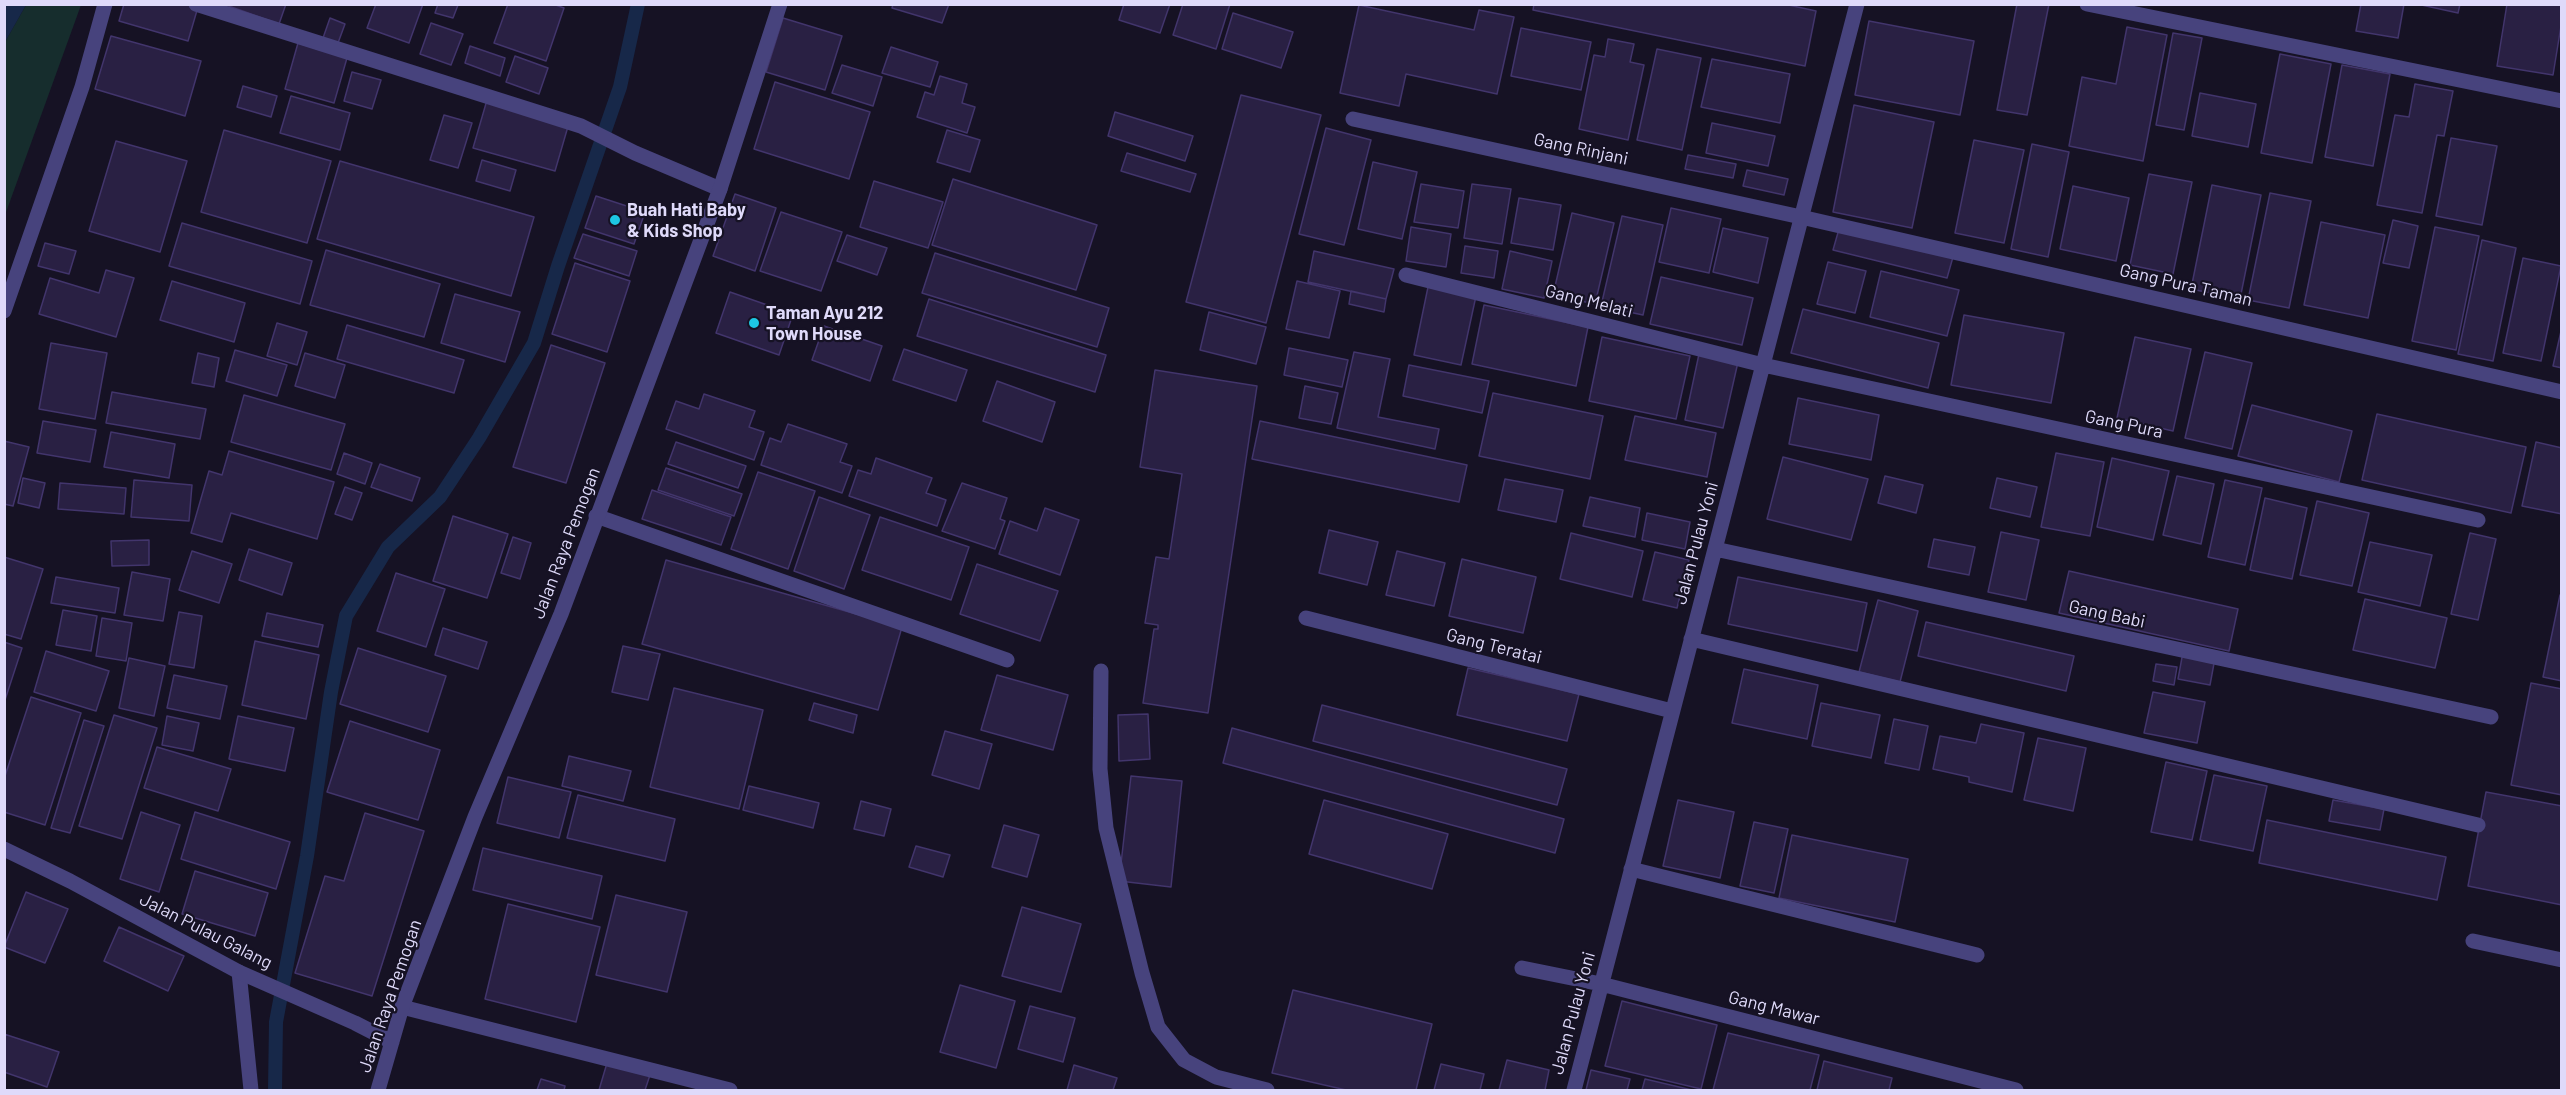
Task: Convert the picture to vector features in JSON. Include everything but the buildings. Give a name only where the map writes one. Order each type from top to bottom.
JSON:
[{"type":"street","points":[[4,310],[82,87],[105,4]]},
{"type":"street","points":[[196,4],[580,126],[635,153],[720,189]]},
{"type":"street","name":"Jalan Raya Pemogan","points":[[378,1090],[402,1007],[476,817],[561,614],[720,189],[780,4]]},
{"type":"street","name":"Jalan Pulau Yoni","points":[[1574,1090],[1857,4]]},
{"type":"street","points":[[2087,4],[2562,101]]},
{"type":"street","name":"Gang Rinjani","points":[[1353,119],[1801,217]]},
{"type":"street","name":"Gang Pura Taman","points":[[1801,217],[2562,392]]},
{"type":"street","name":"Gang Melati","points":[[1406,275],[1763,365]]},
{"type":"street","name":"Gang Pura","points":[[1763,365],[2478,520]]},
{"type":"street","points":[[596,516],[1007,660]]},
{"type":"street","name":"Gang Babi","points":[[1715,549],[2491,717]]},
{"type":"street","name":"Gang Teratai","points":[[1306,618],[1672,711]]},
{"type":"street","points":[[1691,639],[2478,825]]},
{"type":"street","points":[[1101,671],[1100,769],[1106,828],[1142,973],[1158,1027],[1184,1060],[1216,1077],[1267,1090]]},
{"type":"street","name":"Jalan Pulau Galang","points":[[4,849],[70,881],[239,972],[393,1042]]},
{"type":"street","points":[[1631,869],[1977,956]]},
{"type":"street","points":[[2473,941],[2562,960]]},
{"type":"street","name":"Gang Mawar","points":[[1522,968],[1601,984],[2016,1090]]},
{"type":"street","points":[[239,972],[251,1090]]},
{"type":"street","points":[[402,1007],[730,1090]]},
{"type":"green space","points":[[26,5],[81,5],[5,215],[5,42]]},
{"type":"water","points":[[4,5],[26,5],[5,42]]},
{"type":"waterway","points":[[275,1090],[276,1022],[307,856],[331,692],[346,616],[388,547],[440,497],[479,438],[534,343],[620,87],[638,4]]},
{"type":"place","name":"Buah Hati Baby & Kids Shop","points":[[615,220]]},
{"type":"place","name":"Taman Ayu 212 Town House","points":[[754,323]]}]
